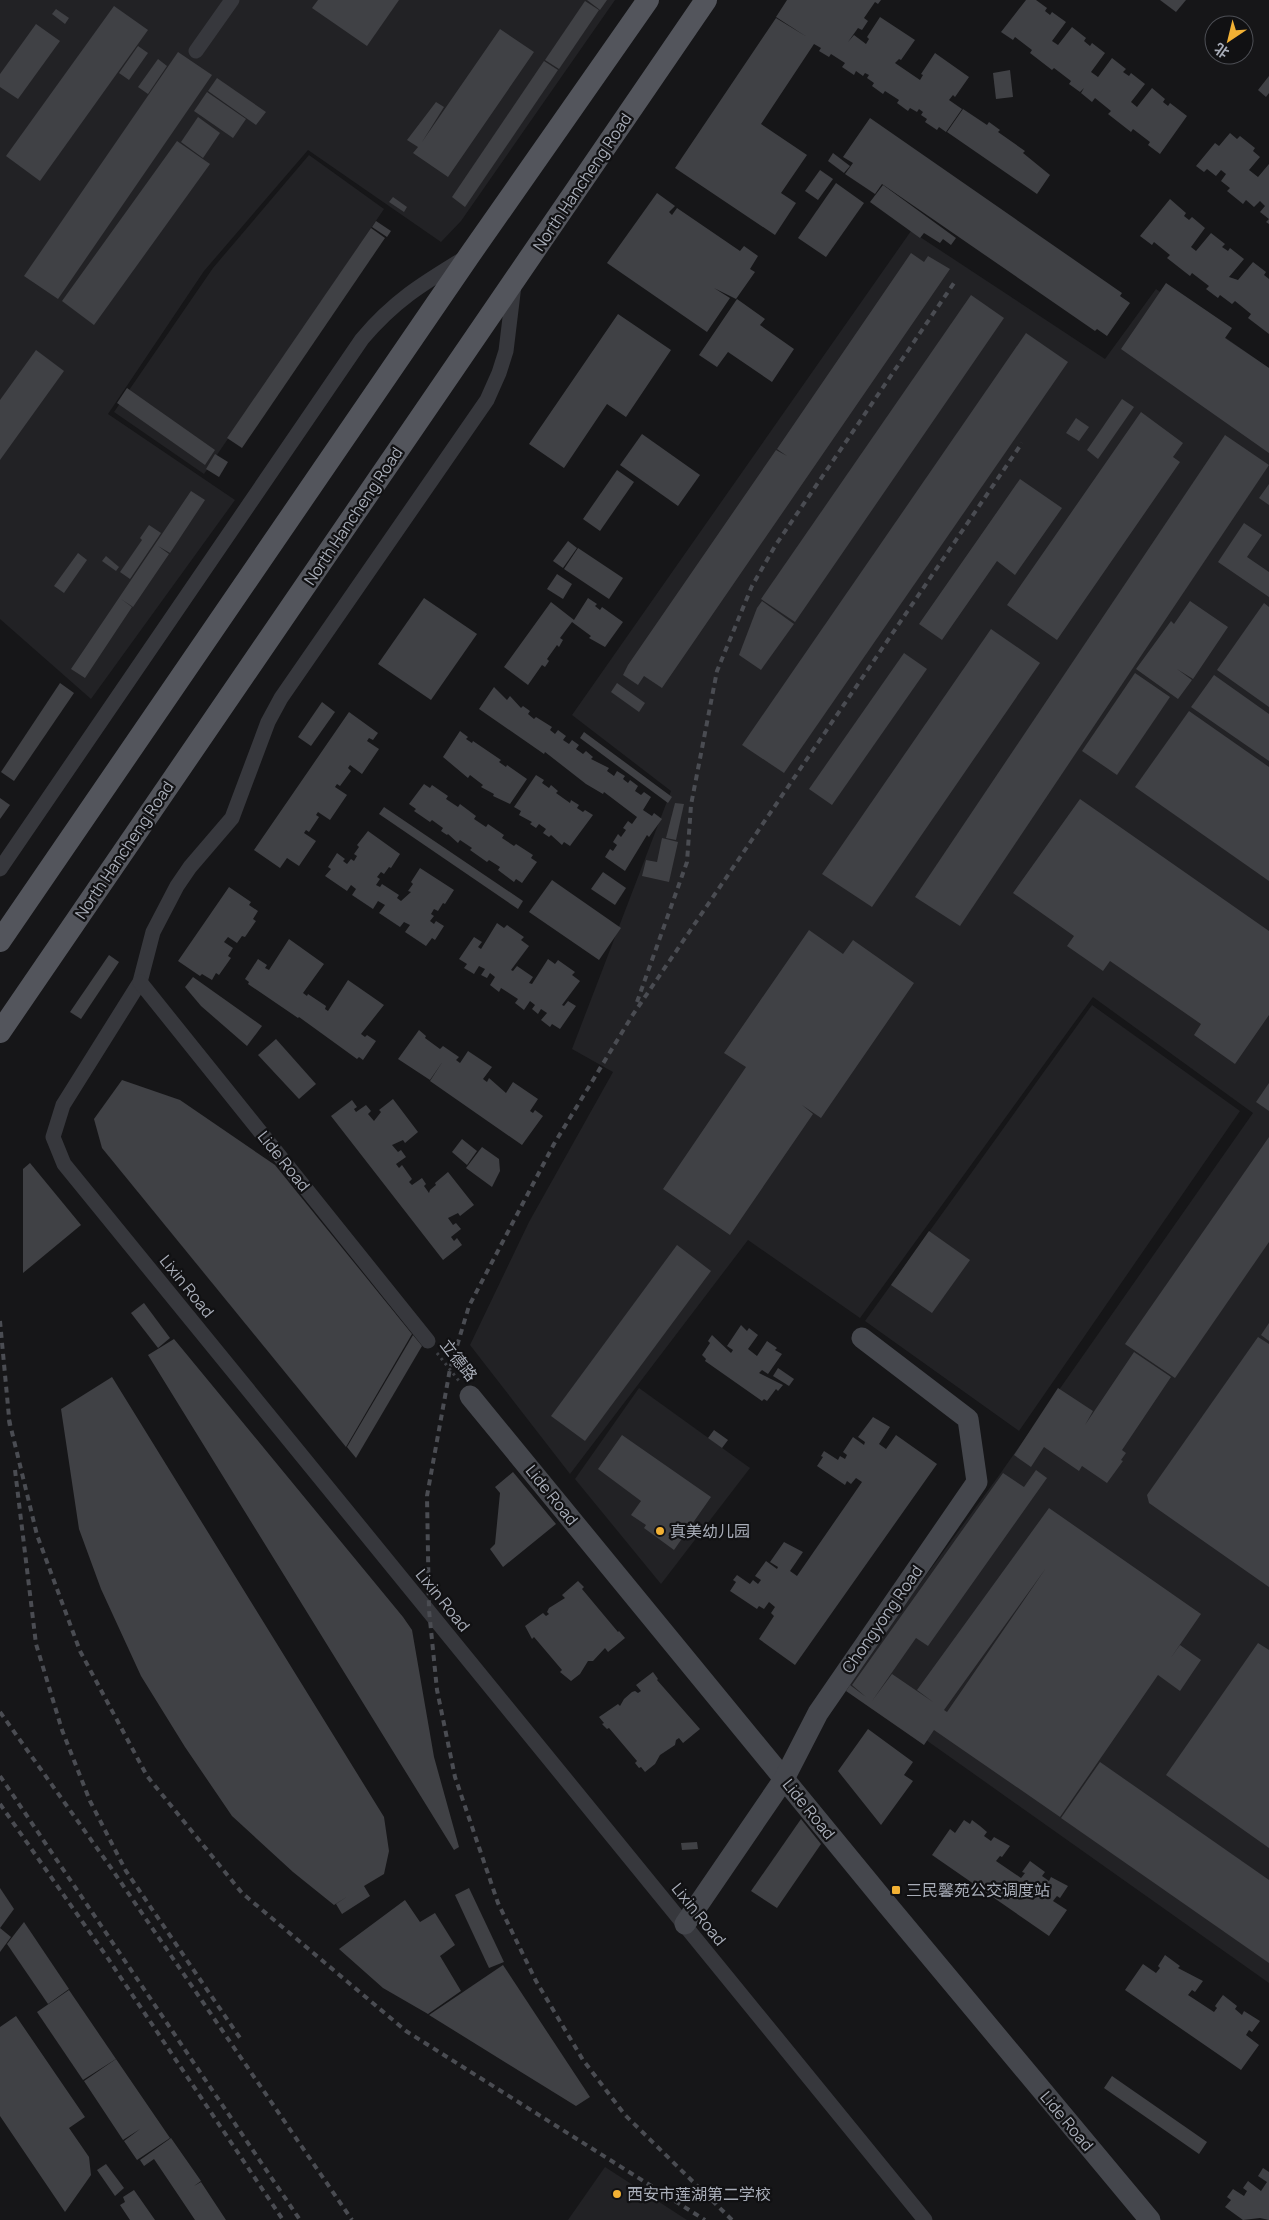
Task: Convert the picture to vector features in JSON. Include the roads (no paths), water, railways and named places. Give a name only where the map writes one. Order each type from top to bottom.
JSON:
[{"type":"main road","points":[[0,941],[469,256],[648,0]]},
{"type":"main road","name":"North Hancheng Road","points":[[0,1032],[706,0]]},
{"type":"street","points":[[196,51],[232,0]]},
{"type":"street","points":[[0,869],[362,339],[383,314],[413,289],[469,256]]},
{"type":"street","name":"Lixin Road","points":[[515,279],[506,351],[487,400],[281,698],[268,722],[232,818],[190,867],[165,907],[153,932],[140,982],[63,1105],[53,1137],[64,1164],[925,2220]]},
{"type":"street","name":"Lide Road","points":[[140,982],[428,1341]]},
{"type":"street","name":"Chongyong Road","points":[[685,1924],[784,1779],[818,1713],[977,1482],[968,1419],[862,1338]]},
{"type":"street","name":"Lide Road","points":[[470,1396],[784,1779],[1150,2220]]},
{"type":"railway","points":[[637,1002],[687,862],[691,805],[717,671],[752,586],[775,546],[954,283]]},
{"type":"railway","points":[[732,2220],[625,2115],[583,2060],[536,1981],[498,1903],[455,1777],[437,1690],[429,1610],[427,1496],[450,1369],[469,1306],[554,1144],[632,1016],[1022,443]]},
{"type":"railway","points":[[0,1321],[10,1428]]},
{"type":"railway","points":[[9,1420],[37,1535],[80,1651],[147,1776],[242,1893],[406,2031],[705,2220]]},
{"type":"railway","points":[[15,1470],[36,1644],[62,1730],[90,1801],[126,1871],[240,2038]]},
{"type":"railway","points":[[0,1712],[109,1865],[352,2220]]},
{"type":"railway","points":[[0,1776],[300,2220]]},
{"type":"railway","points":[[0,1804],[107,1957],[283,2220]]},
{"type":"place","name":"真美幼儿园","points":[[660,1531]]},
{"type":"place","name":"三民馨苑公交调度站","points":[[896,1890]]},
{"type":"place","name":"西安市莲湖第二学校","points":[[617,2194]]}]
